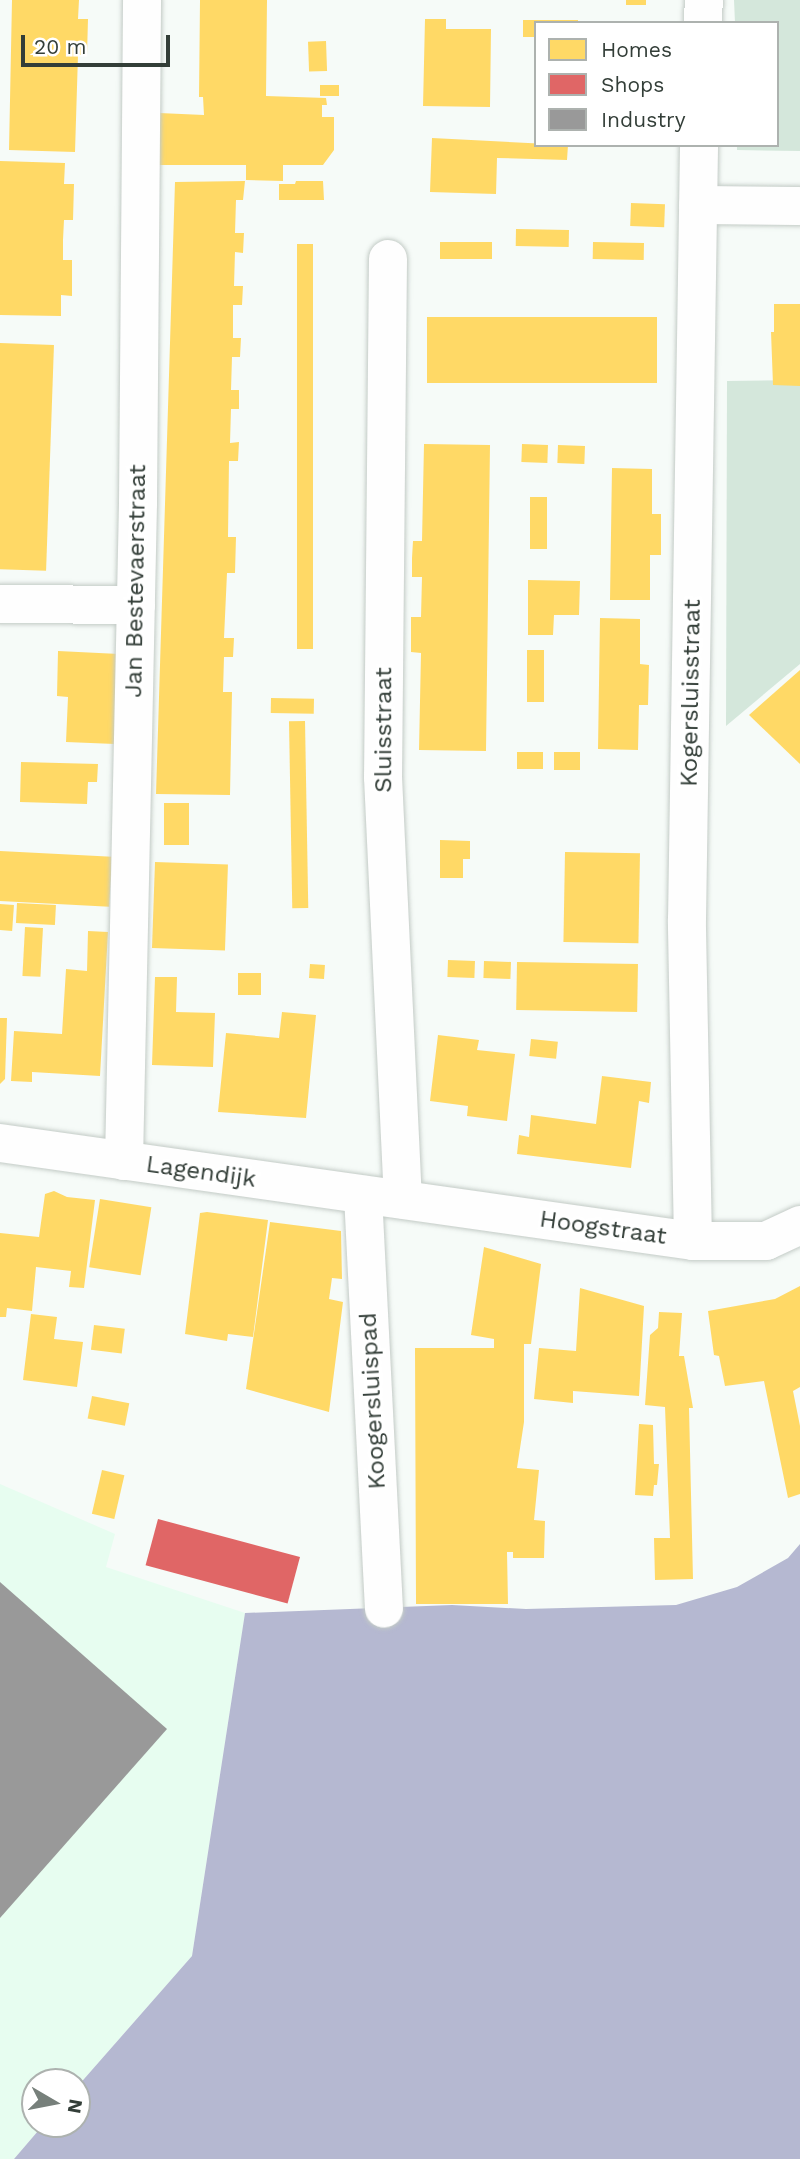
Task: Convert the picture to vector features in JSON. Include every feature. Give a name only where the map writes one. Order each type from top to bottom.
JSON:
[{"type":"street","name":"Jan Bestevaerstraat","points":[[124,1161],[136,604],[142,0]]},
{"type":"street","points":[[703,21],[704,0]]},
{"type":"street","name":"Kogersluisstraat","points":[[693,1241],[687,920],[699,147]]},
{"type":"street","points":[[698,205],[800,206]]},
{"type":"street","name":"Sluisstraat","points":[[388,259],[383,777],[403,1200]]},
{"type":"street","points":[[0,604],[136,604]]},
{"type":"street","name":"Lagendijk","points":[[0,1143],[403,1200]]},
{"type":"street","name":"Koogersluispad","points":[[363,1195],[384,1608]]},
{"type":"street","name":"Hoogstraat","points":[[403,1200],[693,1241],[765,1241],[800,1225]]},
{"type":"shaded area","points":[[734,0],[800,0],[800,151],[737,150],[737,147],[779,147],[779,21],[735,21]]},
{"type":"shaded area","points":[[800,380],[800,664],[726,726],[727,381]]},
{"type":"shaded area","points":[[0,1484],[115,1534],[106,1567],[245,1613],[192,1956],[91,2071],[91,2068],[21,2068],[21,2138],[32,2138],[14,2159],[0,2159]]},
{"type":"water","points":[[800,1544],[800,2159],[14,2159],[32,2138],[91,2138],[91,2071],[192,1956],[245,1613],[452,1605],[526,1609],[676,1605],[737,1587],[788,1558]]},
{"type":"building: Homes","points":[[12,0],[79,0],[78,19],[88,19],[87,55],[78,55],[75,152],[9,150]]},
{"type":"building: Homes","points":[[200,0],[267,0],[266,96],[326,98],[327,105],[322,105],[322,117],[334,117],[334,150],[323,165],[283,165],[283,181],[246,180],[246,165],[159,165],[159,113],[204,115],[203,97],[199,97]]},
{"type":"building: Homes","points":[[626,0],[646,0],[646,5],[626,5]]},
{"type":"building: Homes","points":[[425,19],[446,19],[446,29],[491,29],[490,107],[423,106]]},
{"type":"building: Homes","points":[[523,20],[578,20],[534,21],[534,37],[523,37]]},
{"type":"building: Homes","points":[[326,41],[327,71],[309,72],[308,42]]},
{"type":"building: Homes","points":[[320,85],[339,85],[339,96],[320,96]]},
{"type":"building: Homes","points":[[432,138],[534,143],[534,147],[568,147],[567,160],[497,158],[496,194],[430,192]]},
{"type":"building: Homes","points":[[0,161],[65,163],[64,184],[74,184],[73,220],[64,220],[63,240],[63,260],[72,260],[72,296],[61,295],[61,316],[0,315]]},
{"type":"building: Homes","points":[[245,181],[243,200],[236,200],[235,233],[244,233],[243,253],[235,252],[234,286],[243,286],[242,305],[233,305],[233,338],[241,338],[240,357],[232,357],[231,390],[239,390],[239,409],[231,409],[230,443],[239,442],[238,461],[229,461],[228,537],[236,537],[235,573],[227,573],[224,638],[234,638],[233,657],[224,657],[223,692],[232,692],[230,795],[156,794],[175,182]]},
{"type":"building: Homes","points":[[296,181],[323,181],[324,200],[279,200],[279,184],[295,184]]},
{"type":"building: Homes","points":[[631,203],[665,204],[664,227],[630,226]]},
{"type":"building: Homes","points":[[516,229],[569,230],[569,247],[516,246]]},
{"type":"building: Homes","points":[[440,242],[492,242],[492,259],[440,259]]},
{"type":"building: Homes","points":[[593,242],[644,243],[644,260],[593,259]]},
{"type":"building: Homes","points":[[297,244],[313,244],[313,649],[297,649]]},
{"type":"building: Homes","points":[[774,304],[800,304],[800,386],[773,385],[771,332],[774,332]]},
{"type":"building: Homes","points":[[427,317],[657,317],[657,383],[427,383]]},
{"type":"building: Homes","points":[[0,343],[54,345],[46,571],[0,569]]},
{"type":"building: Homes","points":[[424,444],[490,445],[486,751],[419,750],[421,653],[411,652],[411,617],[421,617],[422,577],[412,577],[412,558],[413,541],[422,541]]},
{"type":"building: Homes","points":[[522,444],[548,445],[547,463],[521,462]]},
{"type":"building: Homes","points":[[558,445],[585,446],[584,464],[557,463]]},
{"type":"building: Homes","points":[[612,468],[652,469],[652,514],[661,514],[661,555],[650,555],[650,600],[610,600]]},
{"type":"building: Homes","points":[[530,497],[547,497],[547,549],[530,549]]},
{"type":"building: Homes","points":[[528,580],[580,581],[579,615],[554,615],[553,635],[528,635]]},
{"type":"building: Homes","points":[[600,618],[640,619],[640,664],[649,665],[648,705],[639,705],[638,750],[598,749]]},
{"type":"building: Homes","points":[[527,650],[544,650],[544,702],[527,702]]},
{"type":"building: Homes","points":[[58,651],[119,654],[115,744],[66,742],[68,697],[57,696]]},
{"type":"building: Homes","points":[[800,670],[800,764],[749,715]]},
{"type":"building: Homes","points":[[271,698],[314,699],[314,714],[271,713]]},
{"type":"building: Homes","points":[[289,721],[305,721],[308,908],[292,908]]},
{"type":"building: Homes","points":[[517,752],[543,752],[543,769],[517,769]]},
{"type":"building: Homes","points":[[554,752],[580,752],[580,770],[554,770]]},
{"type":"building: Homes","points":[[21,762],[98,764],[97,782],[88,782],[87,804],[20,802]]},
{"type":"building: Homes","points":[[164,803],[189,803],[189,845],[164,845]]},
{"type":"building: Homes","points":[[440,840],[470,841],[470,859],[463,859],[463,878],[440,878]]},
{"type":"building: Homes","points":[[0,851],[112,857],[109,907],[0,901]]},
{"type":"building: Homes","points":[[565,852],[640,853],[638,943],[563,942]]},
{"type":"building: Homes","points":[[155,862],[228,865],[225,950],[152,948]]},
{"type":"building: Homes","points":[[17,903],[56,905],[55,925],[16,923]]},
{"type":"building: Homes","points":[[0,904],[14,905],[12,931],[0,930]]},
{"type":"building: Homes","points":[[25,927],[43,928],[40,977],[22,976]]},
{"type":"building: Homes","points":[[88,931],[108,932],[100,1076],[32,1072],[32,1082],[11,1081],[14,1031],[62,1034],[66,969],[87,971]]},
{"type":"building: Homes","points":[[448,960],[475,961],[474,978],[447,977]]},
{"type":"building: Homes","points":[[484,961],[511,962],[510,979],[483,978]]},
{"type":"building: Homes","points":[[517,962],[638,964],[637,1012],[516,1010]]},
{"type":"building: Homes","points":[[310,964],[325,965],[324,979],[309,978]]},
{"type":"building: Homes","points":[[238,973],[261,973],[261,995],[238,995]]},
{"type":"building: Homes","points":[[155,977],[177,977],[176,1012],[215,1013],[213,1067],[152,1065]]},
{"type":"building: Homes","points":[[282,1012],[316,1015],[306,1118],[218,1112],[226,1033],[279,1038]]},
{"type":"building: Homes","points":[[0,1018],[7,1018],[5,1079],[0,1084]]},
{"type":"building: Homes","points":[[438,1035],[479,1040],[477,1050],[515,1054],[507,1121],[467,1116],[468,1106],[430,1101]]},
{"type":"building: Homes","points":[[531,1039],[558,1042],[556,1059],[529,1056]]},
{"type":"building: Homes","points":[[602,1076],[651,1082],[649,1103],[639,1101],[631,1168],[517,1154],[519,1135],[529,1137],[531,1115],[596,1124]]},
{"type":"building: Homes","points":[[54,1191],[67,1197],[95,1200],[84,1288],[69,1287],[71,1271],[36,1267],[32,1311],[7,1308],[6,1317],[0,1317],[0,1233],[39,1237],[45,1194]]},
{"type":"building: Homes","points":[[100,1199],[151,1207],[141,1275],[89,1267]]},
{"type":"building: Homes","points":[[200,1213],[268,1220],[253,1337],[228,1334],[227,1341],[185,1334]]},
{"type":"building: Homes","points":[[270,1222],[341,1231],[342,1279],[332,1278],[329,1299],[343,1302],[329,1412],[246,1389]]},
{"type":"building: Homes","points":[[484,1247],[541,1264],[531,1344],[524,1344],[524,1422],[517,1468],[539,1470],[534,1520],[545,1521],[544,1558],[513,1558],[513,1552],[507,1552],[508,1604],[416,1604],[415,1348],[494,1348],[494,1339],[471,1335]]},
{"type":"building: Homes","points":[[800,1286],[800,1387],[793,1391],[800,1426],[800,1494],[788,1498],[764,1381],[725,1386],[719,1356],[714,1355],[708,1311],[775,1299]]},
{"type":"building: Homes","points":[[580,1288],[644,1306],[639,1396],[573,1391],[573,1403],[534,1399],[539,1348],[576,1351]]},
{"type":"building: Homes","points":[[659,1312],[682,1313],[679,1356],[684,1356],[693,1408],[689,1408],[693,1579],[655,1580],[654,1538],[670,1538],[665,1407],[645,1405],[650,1335],[658,1328]]},
{"type":"building: Homes","points":[[31,1314],[57,1317],[54,1339],[83,1342],[77,1387],[23,1380]]},
{"type":"building: Homes","points":[[94,1325],[125,1329],[122,1354],[91,1350]]},
{"type":"building: Homes","points":[[92,1396],[129,1403],[125,1426],[88,1419]]},
{"type":"building: Homes","points":[[639,1424],[653,1425],[654,1464],[659,1464],[653,1496],[635,1495]]},
{"type":"building: Homes","points":[[102,1470],[124,1475],[114,1519],[92,1514]]},
{"type":"building: Shops","points":[[158,1519],[300,1557],[288,1603],[146,1565]]},
{"type":"building: Industry","points":[[0,1582],[167,1729],[0,1918]]}]
